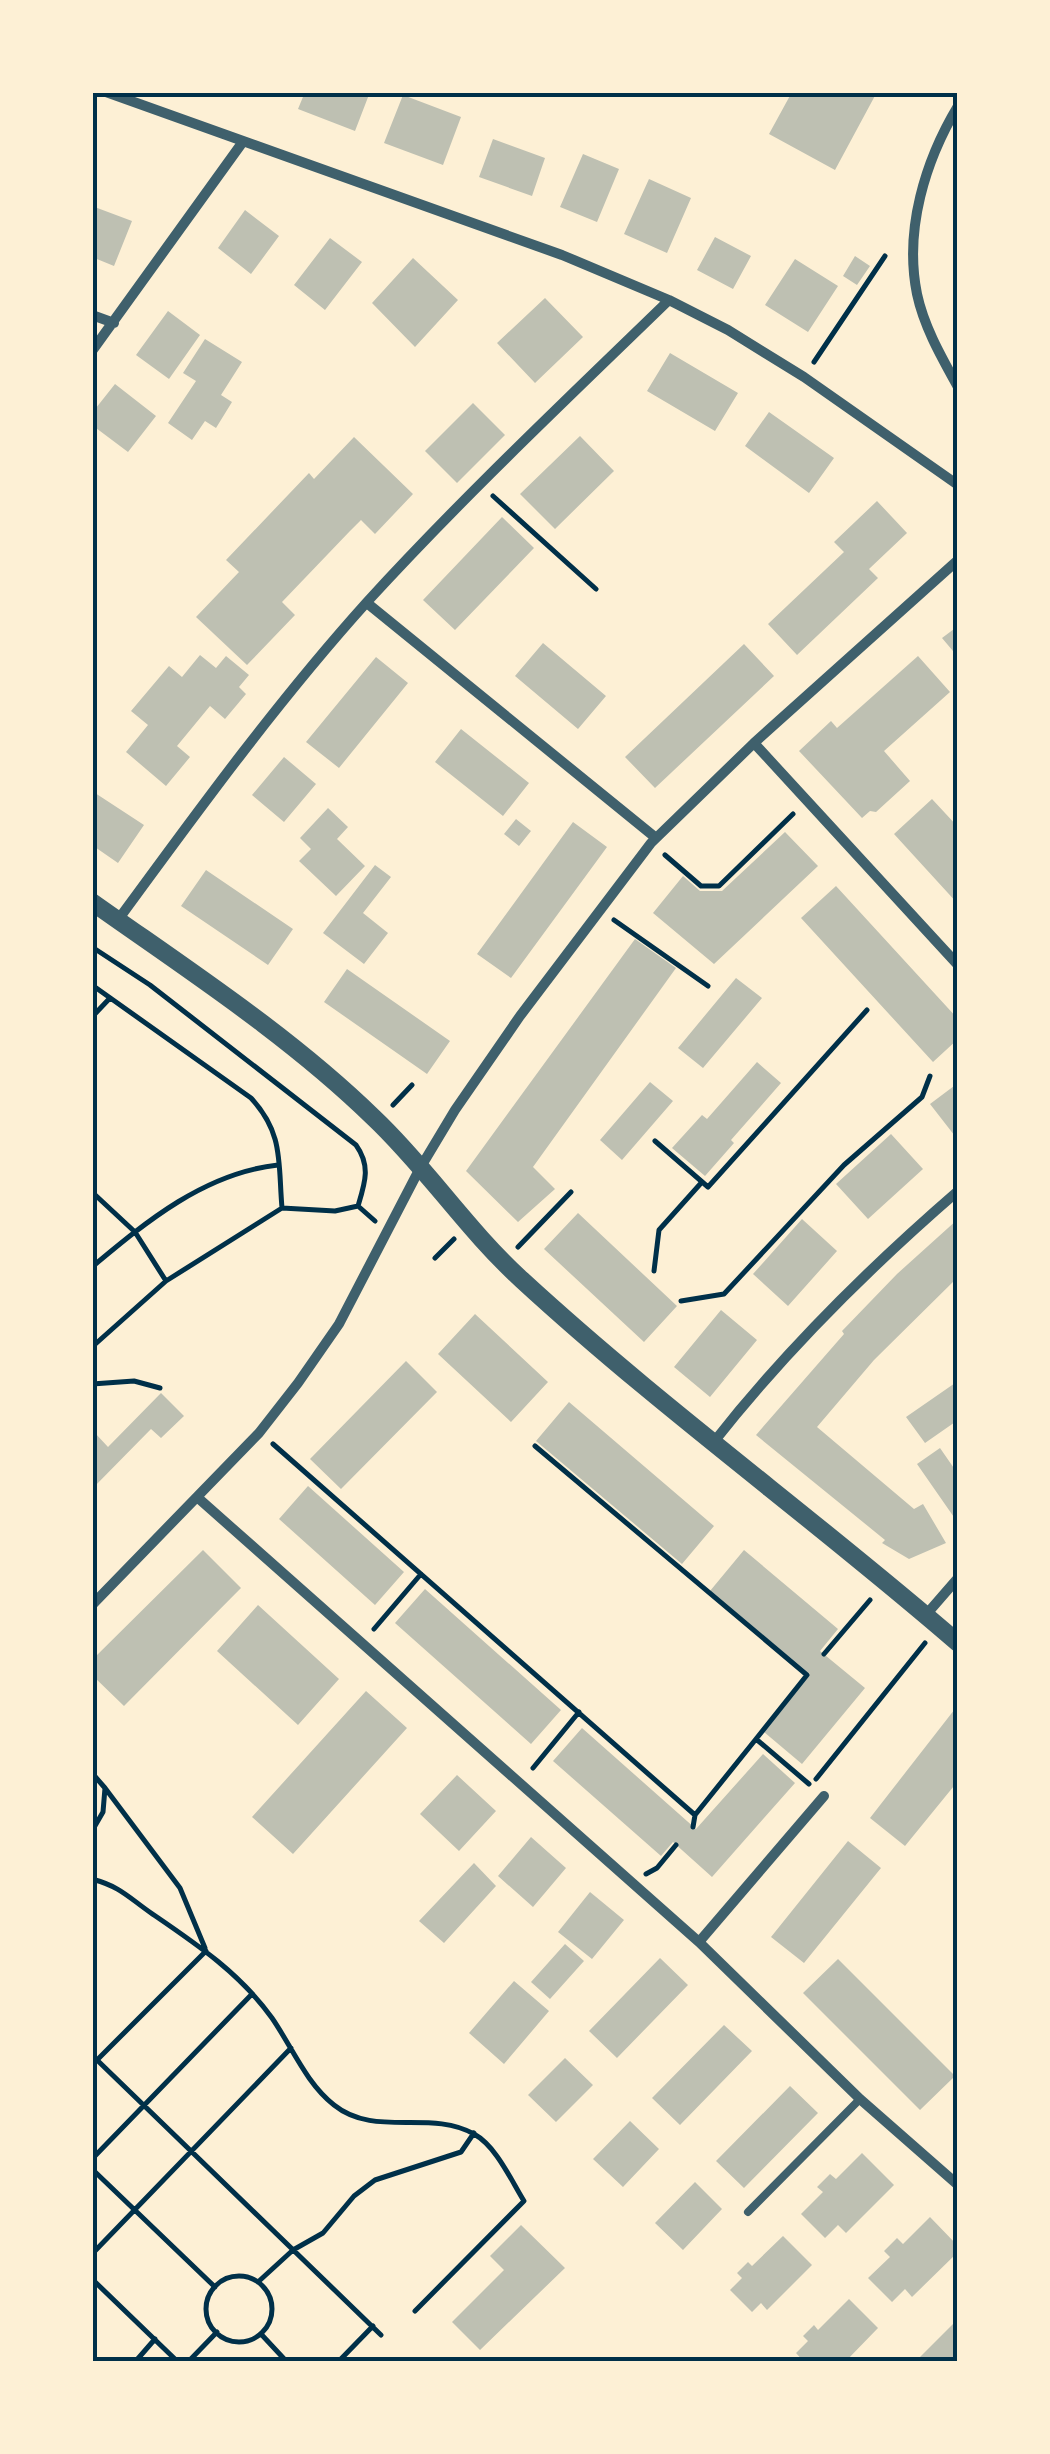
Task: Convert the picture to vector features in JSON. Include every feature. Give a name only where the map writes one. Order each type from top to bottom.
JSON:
[{"type":"street","points":[[106,92],[562,255],[669,300],[804,376],[958,485]]},
{"type":"street","points":[[958,106],[940,135],[925,180],[916,212],[913,259],[919,302],[937,350],[958,387]]},
{"type":"street","points":[[92,352],[242,143]]},
{"type":"street","points":[[118,920],[274,713],[367,603],[479,484],[669,300]]},
{"type":"street","points":[[92,314],[114,323]]},
{"type":"street","points":[[92,1605],[259,1432],[329,1340],[438,1137],[520,1016],[654,840],[754,742],[958,560]]},
{"type":"street","points":[[367,603],[654,840]]},
{"type":"street","points":[[754,742],[958,965]]},
{"type":"street","points":[[92,902],[328,1077],[378,1121],[504,1262],[958,1643]]},
{"type":"street","points":[[714,1442],[824,1315],[886,1253],[958,1191]]},
{"type":"street","points":[[197,1497],[699,1942],[860,2099],[958,2185]]},
{"type":"street","points":[[932,1621],[958,1578]]},
{"type":"street","points":[[699,1942],[824,1796]]},
{"type":"lane","points":[[748,2212],[860,2099]]},
{"type":"path","points":[[804,376],[885,256]]},
{"type":"path","points":[[479,484],[596,589]]},
{"type":"path","points":[[654,840],[701,886],[719,886],[796,812]]},
{"type":"path","points":[[599,910],[708,986]]},
{"type":"path","points":[[92,947],[204,1026],[356,1145],[365,1158],[366,1168],[358,1206]]},
{"type":"path","points":[[92,985],[252,1098],[266,1114],[276,1134],[282,1208]]},
{"type":"path","points":[[92,1017],[110,998]]},
{"type":"path","points":[[655,1141],[708,1187],[867,1010]]},
{"type":"path","points":[[681,1301],[724,1294],[844,1165],[922,1097],[930,1076]]},
{"type":"path","points":[[92,1266],[182,1199],[223,1177],[278,1165]]},
{"type":"path","points":[[654,1271],[659,1230],[702,1182]]},
{"type":"path","points":[[92,1192],[135,1232],[166,1281]]},
{"type":"path","points":[[504,1262],[571,1192]]},
{"type":"path","points":[[92,1347],[166,1281],[282,1208],[335,1211],[358,1206]]},
{"type":"path","points":[[358,1206],[387,1232]]},
{"type":"path","points":[[92,1384],[134,1381],[160,1388]]},
{"type":"path","points":[[259,1432],[695,1815]]},
{"type":"path","points":[[535,1446],[808,1674],[695,1815],[693,1827]]},
{"type":"path","points":[[362,1643],[421,1574]]},
{"type":"path","points":[[824,1654],[885,1582]]},
{"type":"path","points":[[756,1739],[811,1786],[932,1621]]},
{"type":"path","points":[[520,1784],[579,1712]]},
{"type":"path","points":[[92,1772],[180,1888],[206,1950]]},
{"type":"path","points":[[92,1831],[103,1812],[105,1788]]},
{"type":"path","points":[[631,1882],[657,1868],[676,1846]]},
{"type":"path","points":[[92,1879],[118,1886],[206,1950],[252,1994],[325,2098],[343,2112],[366,2121],[443,2125],[474,2133],[486,2145],[524,2201],[416,2311]]},
{"type":"path","points":[[206,1950],[95,2063],[381,2335]]},
{"type":"path","points":[[92,2160],[252,1994]]},
{"type":"path","points":[[92,2254],[291,2048]]},
{"type":"path","points":[[258,2282],[292,2250],[322,2233],[354,2196],[376,2180],[461,2152],[474,2133]]},
{"type":"path","points":[[92,2169],[215,2288]]},
{"type":"path","points":[[231,2277],[258,2282],[266,2289],[272,2308],[267,2327],[243,2342],[224,2338],[211,2325],[207,2306],[215,2288],[231,2277]]},
{"type":"path","points":[[92,2279],[178,2362]]},
{"type":"path","points":[[338,2362],[373,2326]]},
{"type":"path","points":[[188,2362],[217,2332]]},
{"type":"path","points":[[260,2334],[287,2362]]},
{"type":"path","points":[[135,2362],[155,2340]]},
{"type":"building","points":[[305,92],[370,92],[355,131],[298,109]]},
{"type":"building","points":[[792,92],[877,92],[835,170],[769,134]]},
{"type":"building","points":[[403,95],[461,117],[443,165],[384,143]]},
{"type":"building","points":[[493,139],[545,158],[532,196],[479,177]]},
{"type":"building","points":[[583,154],[619,169],[597,222],[560,207]]},
{"type":"building","points":[[649,179],[691,198],[667,253],[624,234]]},
{"type":"building","points":[[92,206],[132,221],[114,266],[92,257]]},
{"type":"building","points":[[245,210],[279,236],[251,274],[218,248]]},
{"type":"building","points":[[715,237],[751,256],[733,289],[697,270]]},
{"type":"building","points":[[330,238],[362,262],[325,310],[294,285]]},
{"type":"building","points":[[855,256],[870,266],[857,285],[843,276]]},
{"type":"building","points":[[413,258],[458,300],[415,347],[372,303]]},
{"type":"building","points":[[795,259],[838,286],[808,332],[765,305]]},
{"type":"building","points":[[545,298],[583,337],[535,383],[497,343]]},
{"type":"building","points":[[168,311],[200,335],[169,379],[136,355]]},
{"type":"building","points":[[205,339],[242,362],[221,395],[232,402],[216,428],[205,421],[192,440],[168,423],[196,381],[183,373]]},
{"type":"building","points":[[670,353],[738,393],[715,431],[647,391]]},
{"type":"building","points":[[115,384],[156,416],[128,452],[92,425],[92,413]]},
{"type":"building","points":[[473,403],[505,435],[457,483],[425,451]]},
{"type":"building","points":[[769,412],[834,458],[809,493],[745,446]]},
{"type":"building","points":[[580,436],[614,471],[555,529],[520,494]]},
{"type":"building","points":[[354,437],[413,494],[375,534],[361,520],[350,531],[282,602],[295,615],[247,665],[196,617],[239,572],[226,560],[309,473],[314,479]]},
{"type":"building","points":[[877,501],[907,533],[869,569],[878,578],[797,655],[768,624],[844,552],[834,542]]},
{"type":"building","points":[[502,517],[534,548],[455,630],[423,600]]},
{"type":"building","points":[[958,626],[958,657],[942,638]]},
{"type":"building","points":[[543,643],[606,696],[578,729],[515,676]]},
{"type":"building","points":[[744,644],[774,676],[655,788],[625,757]]},
{"type":"building","points":[[200,655],[216,668],[226,656],[249,675],[239,687],[246,694],[225,719],[210,706],[177,746],[190,757],[166,786],[126,752],[148,725],[131,711],[169,666],[182,677]]},
{"type":"building","points":[[918,656],[950,692],[884,751],[910,781],[876,812],[870,811],[862,818],[799,751],[831,721],[837,728]]},
{"type":"building","points":[[376,657],[408,683],[339,768],[306,742]]},
{"type":"building","points":[[461,729],[529,783],[503,816],[435,762]]},
{"type":"building","points":[[284,757],[316,784],[284,822],[252,795]]},
{"type":"building","points":[[92,791],[144,825],[118,863],[92,845]]},
{"type":"building","points":[[932,799],[958,827],[958,904],[894,834]]},
{"type":"building","points":[[328,808],[348,827],[337,839],[365,866],[336,896],[299,861],[311,849],[300,838]]},
{"type":"building","points":[[516,819],[531,831],[519,846],[504,834]]},
{"type":"building","points":[[573,822],[607,847],[511,978],[477,954]]},
{"type":"building","points":[[785,832],[818,866],[714,964],[653,913],[683,876],[700,891],[722,891]]},
{"type":"building","points":[[375,865],[391,877],[363,913],[388,933],[364,964],[323,933]]},
{"type":"building","points":[[206,870],[293,929],[268,965],[181,906]]},
{"type":"building","points":[[836,886],[958,1019],[958,1039],[933,1062],[801,918]]},
{"type":"building","points":[[635,939],[676,968],[533,1167],[555,1189],[518,1222],[466,1171]]},
{"type":"building","points":[[347,969],[450,1041],[427,1074],[324,1002]]},
{"type":"building","points":[[736,978],[762,998],[703,1068],[678,1048]]},
{"type":"building","points":[[757,1062],[781,1083],[705,1176],[672,1148],[702,1115],[707,1119]]},
{"type":"building","points":[[650,1082],[673,1101],[622,1160],[600,1140]]},
{"type":"building","points":[[958,1083],[958,1140],[930,1104]]},
{"type":"building","points":[[891,1134],[923,1169],[868,1219],[836,1184]]},
{"type":"building","points":[[578,1213],[677,1306],[644,1342],[544,1249]]},
{"type":"building","points":[[802,1219],[837,1251],[788,1306],[753,1274]]},
{"type":"building","points":[[958,1219],[958,1277],[874,1360],[817,1427],[914,1509],[923,1504],[946,1543],[909,1559],[882,1543],[885,1540],[756,1435],[844,1334],[842,1331]]},
{"type":"building","points":[[721,1310],[757,1340],[710,1397],[674,1367]]},
{"type":"building","points":[[475,1314],[548,1382],[511,1422],[438,1354]]},
{"type":"building","points":[[406,1361],[437,1392],[341,1489],[310,1459]]},
{"type":"building","points":[[958,1381],[958,1420],[925,1443],[906,1417]]},
{"type":"building","points":[[161,1393],[184,1416],[161,1438],[151,1429],[92,1489],[92,1436],[95,1433],[108,1447]]},
{"type":"building","points":[[569,1402],[714,1526],[682,1564],[536,1441]]},
{"type":"building","points":[[940,1448],[958,1474],[958,1523],[917,1464]]},
{"type":"building","points":[[308,1486],[404,1572],[375,1605],[279,1519]]},
{"type":"building","points":[[203,1550],[241,1588],[124,1706],[92,1675],[92,1660]]},
{"type":"building","points":[[744,1550],[838,1629],[820,1651],[865,1688],[802,1764],[764,1732],[810,1674],[710,1591]]},
{"type":"building","points":[[425,1589],[561,1710],[531,1744],[395,1623]]},
{"type":"building","points":[[258,1605],[339,1679],[298,1725],[217,1651]]},
{"type":"building","points":[[366,1691],[407,1728],[293,1854],[252,1817]]},
{"type":"building","points":[[958,1705],[958,1781],[905,1846],[870,1818]]},
{"type":"building","points":[[582,1728],[696,1829],[763,1754],[795,1783],[712,1877],[673,1842],[661,1856],[553,1761]]},
{"type":"building","points":[[457,1775],[496,1811],[459,1851],[420,1814]]},
{"type":"building","points":[[531,1837],[566,1868],[533,1907],[498,1876]]},
{"type":"building","points":[[848,1841],[881,1868],[804,1963],[771,1937]]},
{"type":"building","points":[[474,1863],[496,1886],[444,1943],[419,1921]]},
{"type":"building","points":[[590,1892],[624,1920],[592,1959],[558,1932]]},
{"type":"building","points":[[565,1944],[584,1961],[550,1999],[531,1982]]},
{"type":"building","points":[[660,1958],[688,1985],[617,2058],[589,2031]]},
{"type":"building","points":[[838,1959],[955,2076],[920,2110],[803,1993]]},
{"type":"building","points":[[514,1981],[549,2011],[504,2064],[469,2033]]},
{"type":"building","points":[[724,2025],[752,2051],[680,2125],[652,2098]]},
{"type":"building","points":[[565,2058],[593,2085],[556,2122],[528,2095]]},
{"type":"building","points":[[790,2086],[818,2113],[744,2188],[716,2161]]},
{"type":"building","points":[[630,2121],[659,2149],[623,2187],[593,2159]]},
{"type":"building","points":[[862,2153],[894,2185],[846,2233],[838,2225],[825,2238],[801,2214],[823,2192],[817,2187],[830,2174],[836,2179]]},
{"type":"building","points":[[695,2182],[722,2209],[683,2250],[655,2223]]},
{"type":"building","points":[[930,2217],[958,2246],[958,2252],[912,2297],[905,2289],[892,2302],[868,2278],[890,2257],[884,2251],[897,2238],[903,2244]]},
{"type":"building","points":[[521,2225],[565,2268],[480,2350],[452,2322],[504,2270],[490,2256]]},
{"type":"building","points":[[783,2236],[812,2265],[767,2310],[761,2303],[752,2312],[730,2290],[742,2278],[737,2273],[748,2262],[752,2266]]},
{"type":"building","points":[[849,2299],[878,2328],[845,2362],[804,2362],[796,2353],[808,2341],[803,2336],[814,2325],[818,2330]]},
{"type":"building","points":[[958,2319],[958,2362],[915,2362]]}]
